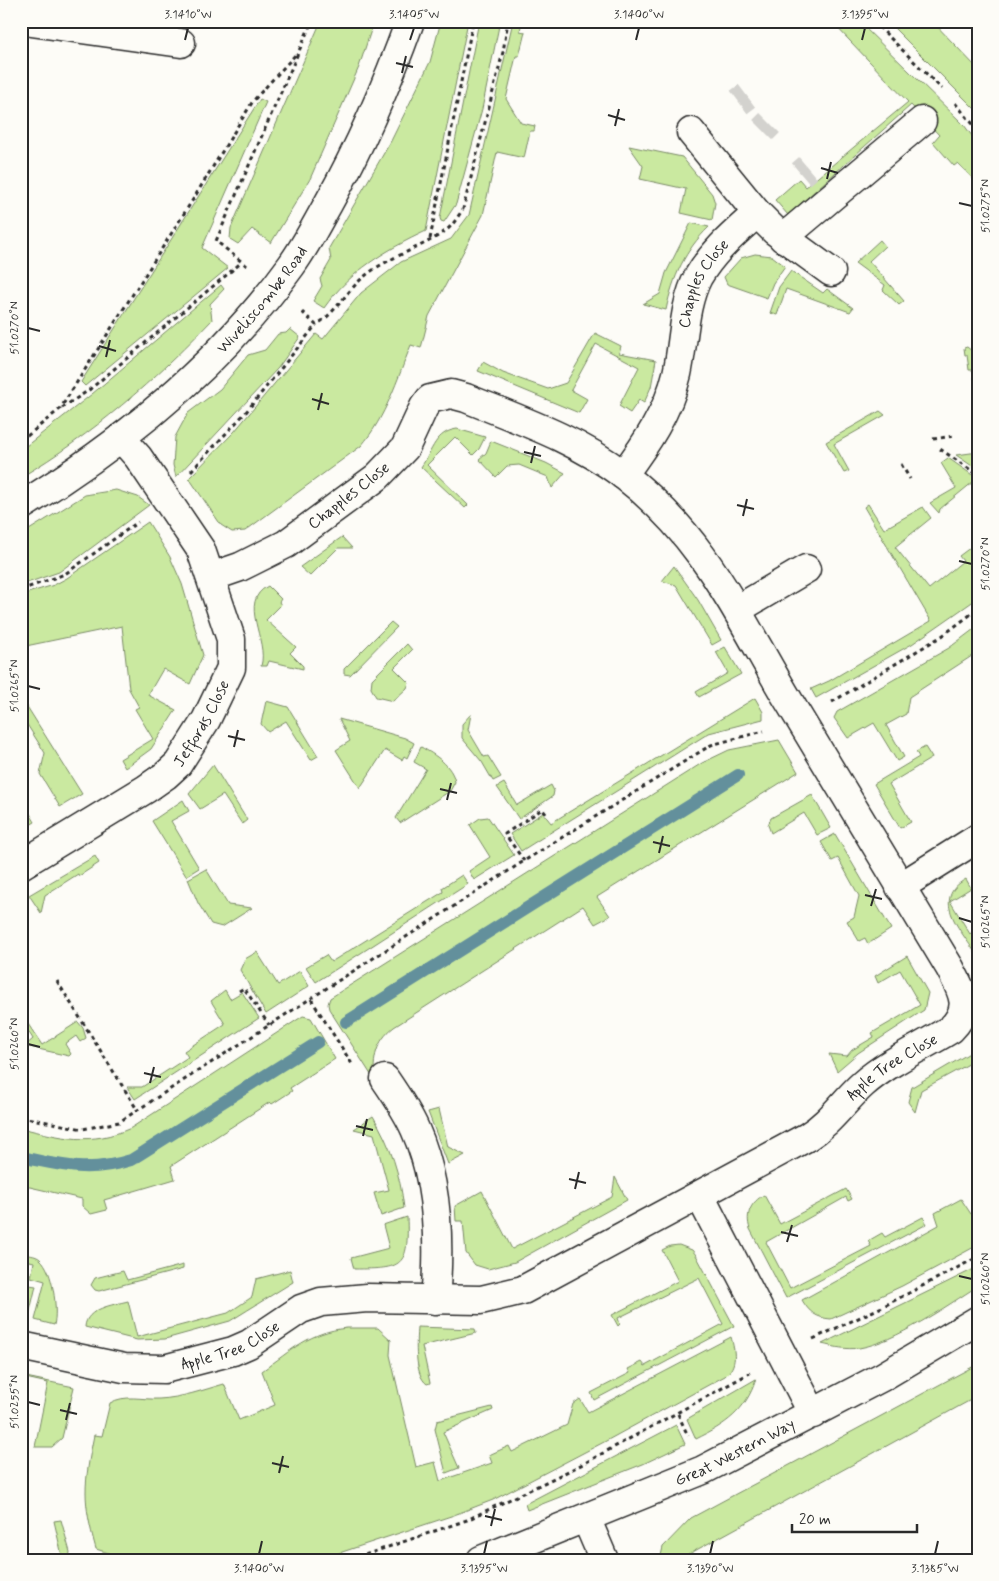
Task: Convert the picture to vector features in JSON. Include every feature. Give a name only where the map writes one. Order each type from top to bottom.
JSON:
[{"type":"street","points":[[24,21],[181,43]]},
{"type":"street","name":"Wiveliscombe Road","points":[[21,506],[121,438],[191,380],[238,331],[292,266],[358,151],[386,86],[410,21]]},
{"type":"street","points":[[783,238],[922,121]]},
{"type":"street","points":[[690,132],[757,213],[783,238],[831,272]]},
{"type":"street","name":"Chapples Close","points":[[623,475],[665,410],[677,373],[688,309],[697,279],[718,248],[757,213]]},
{"type":"street","name":"Chapples Close","points":[[211,578],[240,567],[286,544],[377,477],[405,448],[424,406],[430,399],[451,394],[466,398],[557,435],[603,460],[662,508],[682,529],[738,609],[796,712]]},
{"type":"street","name":"Jeffords Close","points":[[21,865],[146,790],[166,775],[184,756],[210,712],[231,668],[231,640],[201,550],[138,457],[121,438]]},
{"type":"street","points":[[738,609],[806,569]]},
{"type":"street","name":"Apple Tree Close","points":[[21,1346],[124,1368],[164,1369],[233,1351],[249,1344],[300,1309],[321,1302],[366,1298],[481,1300],[523,1290],[700,1196],[820,1129],[863,1084],[878,1072],[951,1030],[960,1020],[964,1009],[964,994],[796,712]]},
{"type":"street","points":[[900,887],[978,838]]},
{"type":"street","points":[[385,1079],[415,1128],[428,1166],[435,1214],[437,1277],[435,1300]]},
{"type":"street","points":[[700,1196],[813,1414]]},
{"type":"street","name":"Great Western Way","points":[[481,1560],[703,1470],[882,1377],[978,1320]]},
{"type":"street","points":[[586,1518],[604,1560]]},
{"type":"path","points":[[430,239],[473,21]]},
{"type":"path","points":[[873,21],[947,94]]},
{"type":"path","points":[[60,409],[253,101],[299,50]]},
{"type":"path","points":[[952,100],[978,130]]},
{"type":"path","points":[[21,441],[60,409],[90,390],[242,262]]},
{"type":"path","points":[[21,590],[65,574],[168,499],[282,370],[316,325]]},
{"type":"path","points":[[933,439],[954,436]]},
{"type":"path","points":[[940,449],[978,475]]},
{"type":"path","points":[[901,464],[910,479]]},
{"type":"path","points":[[21,1117],[83,1128],[108,1126],[138,1111],[524,861],[711,745],[786,726],[796,712],[825,706],[942,636],[978,609]]},
{"type":"path","points":[[524,861],[505,834],[542,809],[547,815]]},
{"type":"path","points":[[57,981],[138,1111]]},
{"type":"path","points":[[239,991],[244,988],[269,1025]]},
{"type":"path","points":[[311,999],[367,1087],[371,1087],[385,1079]]},
{"type":"path","points":[[350,1560],[467,1520],[519,1496],[678,1414],[783,1354],[882,1307],[978,1257]]},
{"type":"green space","points":[[321,21],[374,21],[359,67],[310,179],[271,243],[252,229],[238,244],[230,239],[231,228]]},
{"type":"green space","points":[[441,21],[468,21],[426,231],[383,254],[357,272],[324,308],[313,301],[322,286],[320,279],[331,260],[329,248],[391,141],[430,62]]},
{"type":"green space","points":[[479,21],[500,21],[482,109],[456,204],[444,222],[440,218]]},
{"type":"green space","points":[[513,21],[522,21],[520,31],[525,32],[519,56],[516,56],[506,99],[521,123],[535,126],[534,131],[530,131],[524,158],[497,152],[483,215],[429,316],[421,348],[411,345],[384,411],[361,446],[245,531],[232,532],[221,525],[189,478],[234,432],[316,334],[323,339],[361,293],[401,262],[451,239],[469,215]]},
{"type":"green space","points":[[831,21],[858,21],[964,125],[978,144],[978,184],[958,163],[954,166],[933,142],[939,135],[911,105],[788,215],[775,200],[799,179],[806,187],[908,102]]},
{"type":"green space","points":[[887,21],[932,21],[978,69],[978,112]]},
{"type":"green space","points":[[260,99],[266,102],[202,248],[228,268],[85,386],[81,382]]},
{"type":"green space","points":[[629,146],[682,157],[712,194],[715,203],[712,220],[681,213],[686,189],[640,179],[643,166]]},
{"type":"green space","points":[[691,223],[709,227],[693,245],[681,265],[672,286],[666,310],[643,304],[660,294],[666,273]]},
{"type":"green space","points":[[880,240],[885,246],[869,261],[904,301],[899,305],[883,290],[885,285],[855,263]]},
{"type":"green space","points":[[755,254],[772,256],[785,266],[773,283],[767,298],[727,284],[724,277],[741,258]]},
{"type":"green space","points":[[791,271],[823,293],[827,289],[853,308],[850,312],[786,289],[777,315],[770,313],[779,287]]},
{"type":"green space","points":[[221,285],[224,289],[210,304],[212,320],[168,364],[98,425],[21,477],[21,450],[92,394]]},
{"type":"green space","points":[[290,329],[300,337],[278,368],[176,477],[173,465],[175,437],[188,413],[220,389],[248,355],[265,350],[278,334],[286,333]]},
{"type":"green space","points":[[595,333],[621,346],[619,353],[656,360],[651,387],[644,403],[639,400],[630,413],[619,406],[639,367],[596,344],[571,390],[587,399],[579,413],[478,371],[483,362],[503,373],[548,389],[566,383]]},
{"type":"green space","points":[[967,347],[978,356],[978,384],[975,384],[973,370],[969,370],[964,348]]},
{"type":"green space","points":[[880,411],[885,415],[834,444],[849,471],[844,473],[826,442]]},
{"type":"green space","points":[[457,429],[485,437],[479,449],[473,455],[455,437],[427,465],[468,505],[465,508],[421,467],[439,438]]},
{"type":"green space","points":[[491,441],[546,463],[565,473],[552,488],[548,477],[519,465],[507,466],[496,477],[479,459],[486,453]]},
{"type":"green space","points":[[978,452],[978,470],[956,455]]},
{"type":"green space","points":[[948,458],[978,479],[978,486],[973,482],[940,509],[939,513],[930,503],[956,488],[941,463]]},
{"type":"green space","points":[[116,490],[138,497],[149,505],[59,572],[21,585],[21,535],[85,495]]},
{"type":"green space","points":[[868,504],[884,529],[923,507],[931,518],[895,547],[929,589],[963,561],[959,556],[971,547],[975,552],[978,549],[978,598],[912,644],[816,698],[811,689],[829,681],[931,621],[864,507]]},
{"type":"green space","points":[[148,522],[170,557],[182,584],[203,655],[190,684],[163,669],[148,695],[176,710],[151,749],[125,768],[120,759],[153,739],[135,709],[139,707],[129,689],[122,626],[21,647],[21,595],[54,585],[67,578]]},
{"type":"green space","points":[[342,537],[352,548],[338,548],[310,576],[300,567]]},
{"type":"green space","points":[[674,566],[698,600],[721,640],[712,645],[676,585],[662,581]]},
{"type":"green space","points":[[268,586],[281,599],[279,602],[281,605],[266,620],[296,647],[290,653],[303,666],[303,669],[269,661],[267,666],[261,666],[261,645],[254,611],[259,593]]},
{"type":"green space","points":[[391,622],[397,627],[350,675],[344,674],[344,669]]},
{"type":"green space","points":[[978,626],[978,652],[909,697],[906,714],[886,725],[904,757],[897,761],[874,723],[848,738],[834,718],[837,712],[949,648]]},
{"type":"green space","points":[[407,644],[412,650],[394,668],[409,683],[407,688],[393,701],[376,697],[371,688],[372,679]]},
{"type":"green space","points":[[725,647],[741,674],[699,697],[696,692],[728,673],[716,652]]},
{"type":"green space","points":[[21,697],[82,794],[60,807],[40,774],[45,753],[21,715]]},
{"type":"green space","points":[[755,698],[763,712],[763,719],[709,733],[521,851],[510,834],[543,813],[551,823]]},
{"type":"green space","points":[[266,701],[288,707],[318,756],[311,760],[286,721],[268,732],[261,724]]},
{"type":"green space","points":[[471,714],[468,730],[484,757],[488,756],[501,777],[493,781],[482,762],[462,738],[462,724]]},
{"type":"green space","points":[[339,719],[405,738],[414,743],[407,758],[404,756],[402,760],[385,750],[360,788],[336,750],[350,741]]},
{"type":"green space","points":[[779,740],[798,772],[597,897],[610,916],[595,924],[583,906],[394,1027],[379,1044],[374,1065],[375,1081],[329,1009],[330,998],[702,763],[729,750]]},
{"type":"green space","points":[[421,747],[447,766],[455,782],[450,791],[400,823],[396,818],[426,769],[414,762]]},
{"type":"green space","points":[[925,747],[932,758],[889,784],[911,822],[900,828],[874,784],[919,757],[916,752]]},
{"type":"green space","points":[[213,765],[247,820],[242,824],[223,795],[200,809],[189,794]]},
{"type":"green space","points":[[504,783],[517,805],[551,785],[554,791],[553,796],[519,819],[497,787]]},
{"type":"green space","points":[[812,795],[831,828],[817,835],[804,813],[771,833],[768,825],[771,818]]},
{"type":"green space","points":[[21,799],[35,822],[21,830]]},
{"type":"green space","points":[[183,800],[189,811],[171,821],[199,868],[186,876],[152,821]]},
{"type":"green space","points":[[488,817],[514,855],[474,880],[469,871],[490,857],[470,825],[480,818]]},
{"type":"green space","points":[[835,834],[891,929],[868,944],[865,938],[859,941],[847,921],[854,917],[859,896],[838,858],[832,861],[821,842]]},
{"type":"green space","points":[[95,856],[99,863],[45,895],[41,913],[29,895]]},
{"type":"green space","points":[[206,869],[228,905],[252,908],[222,927],[211,924],[198,903],[188,879]]},
{"type":"green space","points":[[462,875],[468,884],[316,982],[306,967],[326,955],[331,962],[443,892],[442,888]]},
{"type":"green space","points":[[966,879],[971,888],[950,901],[970,934],[972,932],[978,942],[978,953],[976,954],[957,925],[949,905],[950,896],[955,887]]},
{"type":"green space","points":[[257,952],[278,985],[300,971],[309,986],[266,1014],[240,970],[245,959]]},
{"type":"green space","points":[[907,956],[928,993],[924,1010],[858,1053],[837,1071],[829,1054],[847,1056],[852,1050],[874,1037],[872,1033],[920,1005],[900,970],[878,983],[875,976]]},
{"type":"green space","points":[[225,990],[230,999],[242,992],[259,1018],[135,1099],[127,1087],[142,1087],[188,1057],[184,1051],[225,1024],[211,1001]]},
{"type":"green space","points":[[303,1016],[311,1018],[335,1059],[290,1088],[292,1091],[272,1104],[270,1102],[171,1166],[175,1179],[104,1200],[107,1210],[91,1214],[82,1206],[82,1199],[21,1185],[21,1128],[50,1135],[89,1139],[116,1134],[131,1128]]},
{"type":"green space","points":[[21,1018],[26,1021],[42,1045],[78,1022],[83,1028],[86,1038],[80,1042],[76,1036],[65,1044],[71,1054],[69,1056],[25,1046],[33,1039],[25,1026],[21,1028]]},
{"type":"green space","points":[[978,1048],[978,1059],[921,1090],[915,1112],[908,1102],[912,1087]]},
{"type":"green space","points":[[439,1109],[448,1147],[465,1155],[448,1164],[428,1112]]},
{"type":"green space","points":[[373,1116],[394,1160],[404,1208],[381,1216],[374,1193],[389,1190],[374,1134],[354,1129]]},
{"type":"green space","points":[[615,1177],[627,1200],[515,1262],[488,1269],[475,1265],[466,1253],[463,1221],[456,1221],[455,1206],[482,1191],[512,1249],[612,1197]]},
{"type":"green space","points":[[846,1189],[852,1199],[848,1201],[846,1197],[766,1242],[790,1288],[871,1246],[868,1241],[882,1233],[885,1237],[923,1217],[927,1224],[786,1298],[750,1229],[748,1218],[750,1209],[764,1195],[780,1224]]},
{"type":"green space","points":[[961,1199],[971,1214],[978,1211],[978,1245],[902,1286],[831,1319],[817,1316],[810,1311],[802,1300],[939,1225],[935,1213]]},
{"type":"green space","points":[[407,1217],[406,1246],[400,1262],[383,1268],[354,1269],[351,1258],[389,1248],[383,1225]]},
{"type":"green space","points":[[679,1245],[692,1250],[696,1255],[734,1326],[594,1400],[591,1393],[630,1373],[628,1369],[642,1362],[645,1366],[723,1324],[699,1278],[618,1318],[620,1324],[618,1326],[612,1315],[678,1281],[662,1250],[670,1246]]},
{"type":"green space","points":[[21,1254],[38,1258],[48,1272],[55,1300],[54,1325],[35,1320],[45,1281],[31,1277],[34,1262],[21,1259]]},
{"type":"green space","points":[[183,1265],[183,1269],[99,1291],[95,1290],[91,1285],[95,1278],[123,1271],[127,1280]]},
{"type":"green space","points":[[978,1267],[978,1286],[936,1313],[889,1339],[854,1349],[822,1344]]},
{"type":"green space","points":[[290,1270],[293,1282],[230,1321],[165,1339],[137,1340],[85,1327],[90,1315],[95,1311],[128,1301],[137,1337],[228,1313],[252,1297],[256,1279]]},
{"type":"green space","points":[[29,1285],[36,1286],[28,1319],[21,1317],[21,1312],[23,1312]]},
{"type":"green space","points":[[417,1327],[475,1329],[476,1333],[422,1346],[430,1383],[427,1384],[423,1380],[418,1366],[416,1349]]},
{"type":"green space","points":[[347,1328],[378,1328],[391,1340],[390,1355],[416,1467],[435,1462],[440,1481],[492,1463],[489,1455],[509,1446],[512,1452],[567,1425],[573,1404],[580,1399],[588,1412],[731,1337],[734,1348],[734,1363],[725,1376],[493,1500],[454,1515],[318,1560],[114,1560],[112,1554],[96,1549],[88,1517],[86,1492],[88,1467],[94,1435],[102,1436],[110,1403],[128,1398],[159,1399],[175,1397],[224,1384],[239,1420],[275,1405],[262,1371],[311,1338],[322,1333]]},
{"type":"green space","points":[[978,1364],[978,1396],[678,1560],[660,1560],[663,1547],[691,1518]]},
{"type":"green space","points":[[21,1376],[74,1387],[62,1438],[52,1447],[35,1447],[48,1383]]},
{"type":"green space","points":[[756,1379],[746,1400],[733,1416],[696,1439],[687,1419]]},
{"type":"green space","points":[[492,1407],[493,1410],[443,1432],[459,1468],[446,1473],[435,1429],[437,1421]]},
{"type":"green space","points":[[676,1425],[685,1444],[643,1464],[527,1510],[525,1504]]},
{"type":"green space","points":[[61,1520],[70,1552],[69,1560],[63,1560],[54,1521]]},
{"type":"waterway","points":[[346,1022],[738,775]]},
{"type":"waterway","points":[[21,1157],[76,1167],[102,1166],[131,1160],[318,1042]]},
{"type":"tunnel","points":[[739,102],[747,96]]},
{"type":"tunnel","points":[[763,130],[770,123]]},
{"type":"tunnel","points":[[801,174],[808,168]]}]
